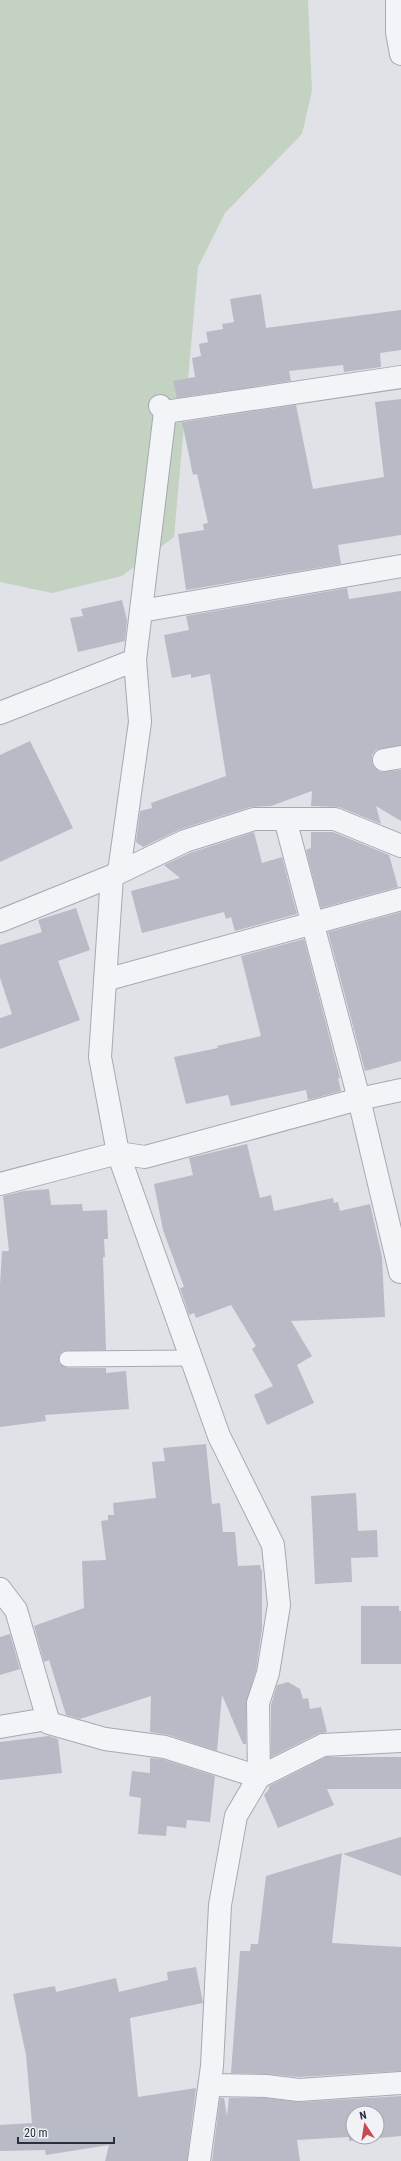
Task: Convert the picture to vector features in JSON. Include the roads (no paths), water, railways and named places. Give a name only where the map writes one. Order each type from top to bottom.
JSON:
[{"type":"street","points":[[397,0],[397,32],[401,54]]},
{"type":"street","points":[[199,2161],[210,2085],[220,1905],[236,1816],[259,1777],[258,1703],[268,1674],[279,1605],[273,1545],[219,1436],[118,1153],[100,1057],[105,980],[116,874],[140,722],[135,660],[163,409],[188,407],[401,377]]},
{"type":"street","points":[[141,612],[401,566]]},
{"type":"street","points":[[0,713],[135,660]]},
{"type":"street","points":[[0,921],[116,874],[185,841],[254,819],[335,818],[401,846]]},
{"type":"street","points":[[285,819],[360,1099],[400,1272]]},
{"type":"street","points":[[105,980],[401,900]]},
{"type":"street","points":[[0,1184],[118,1153],[145,1157],[360,1099],[401,1090]]},
{"type":"street","points":[[0,1589],[16,1610],[49,1723],[105,1739],[165,1747],[259,1777],[324,1745],[401,1741]]},
{"type":"street","points":[[0,1727],[47,1719]]},
{"type":"street","points":[[210,2085],[266,2086],[299,2090],[401,2083]]},
{"type":"lane","points":[[67,1359],[191,1358]]}]
